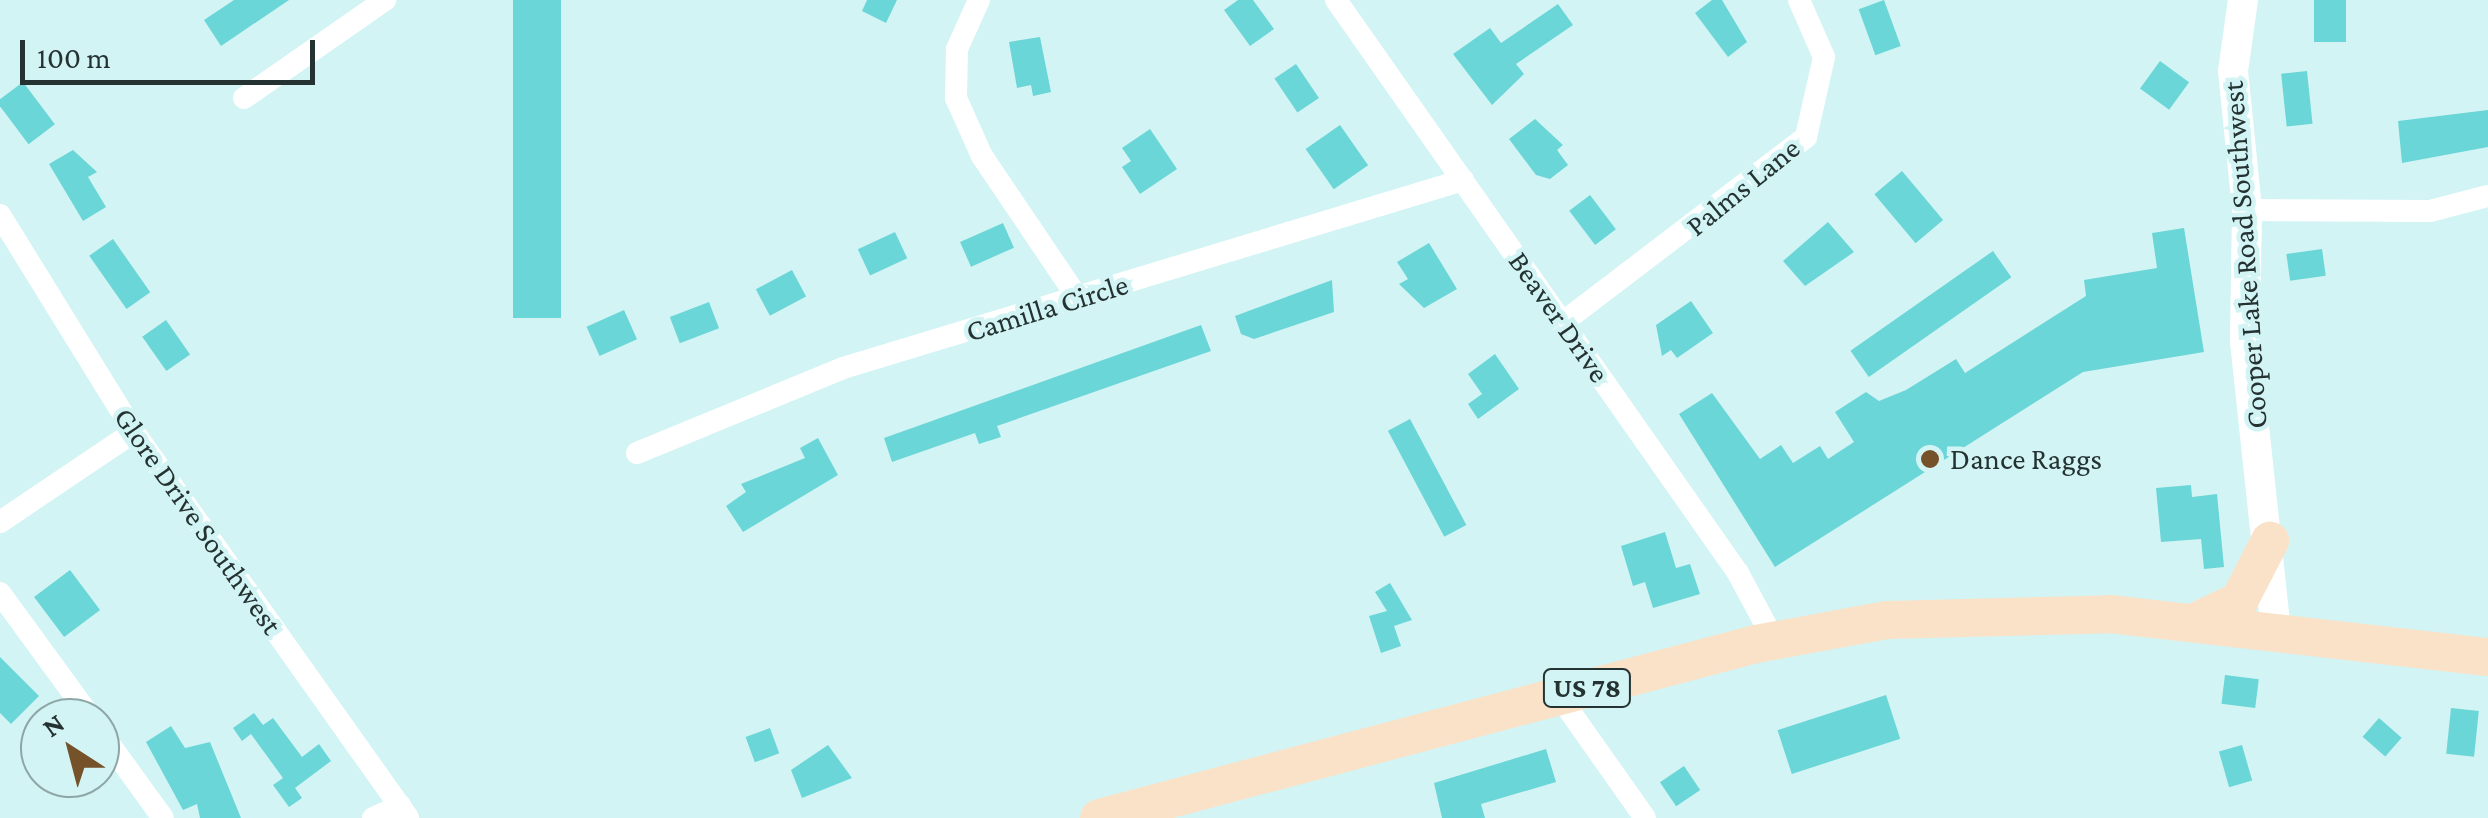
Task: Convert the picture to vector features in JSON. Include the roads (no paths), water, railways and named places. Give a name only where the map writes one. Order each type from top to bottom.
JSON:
[{"type":"main road","points":[[2195,622],[2239,601],[2270,541]]},
{"type":"main road","name":"US 78","points":[[1099,818],[1774,640],[1952,614],[2195,622],[2488,657]]},
{"type":"street","points":[[341,0],[356,20]]},
{"type":"street","points":[[244,98],[385,0]]},
{"type":"street","points":[[979,0],[957,49],[956,98],[982,156],[1078,300]]},
{"type":"street","name":"Beaver Drive","points":[[1336,0],[1562,323],[1774,640]]},
{"type":"street","name":"Palms Lane","points":[[1562,323],[1806,137],[1824,57],[1798,0]]},
{"type":"street","name":"Cooper Lake Road Southwest","points":[[2243,0],[2232,71],[2247,210],[2245,342],[2270,541],[2276,630]]},
{"type":"street","name":"Camilla Circle","points":[[637,453],[843,368],[1078,300],[1463,180]]},
{"type":"street","points":[[2247,210],[2430,211],[2488,196]]},
{"type":"street","name":"Glore Drive Southwest","points":[[0,214],[134,432],[404,812]]},
{"type":"street","points":[[0,522],[134,432]]},
{"type":"street","points":[[0,593],[76,698]]},
{"type":"street","points":[[1559,696],[1645,818]]},
{"type":"street","points":[[120,758],[164,818]]},
{"type":"street","points":[[373,818],[404,812]]},
{"type":"place","name":"Dance Raggs","points":[[1930,459]]}]
